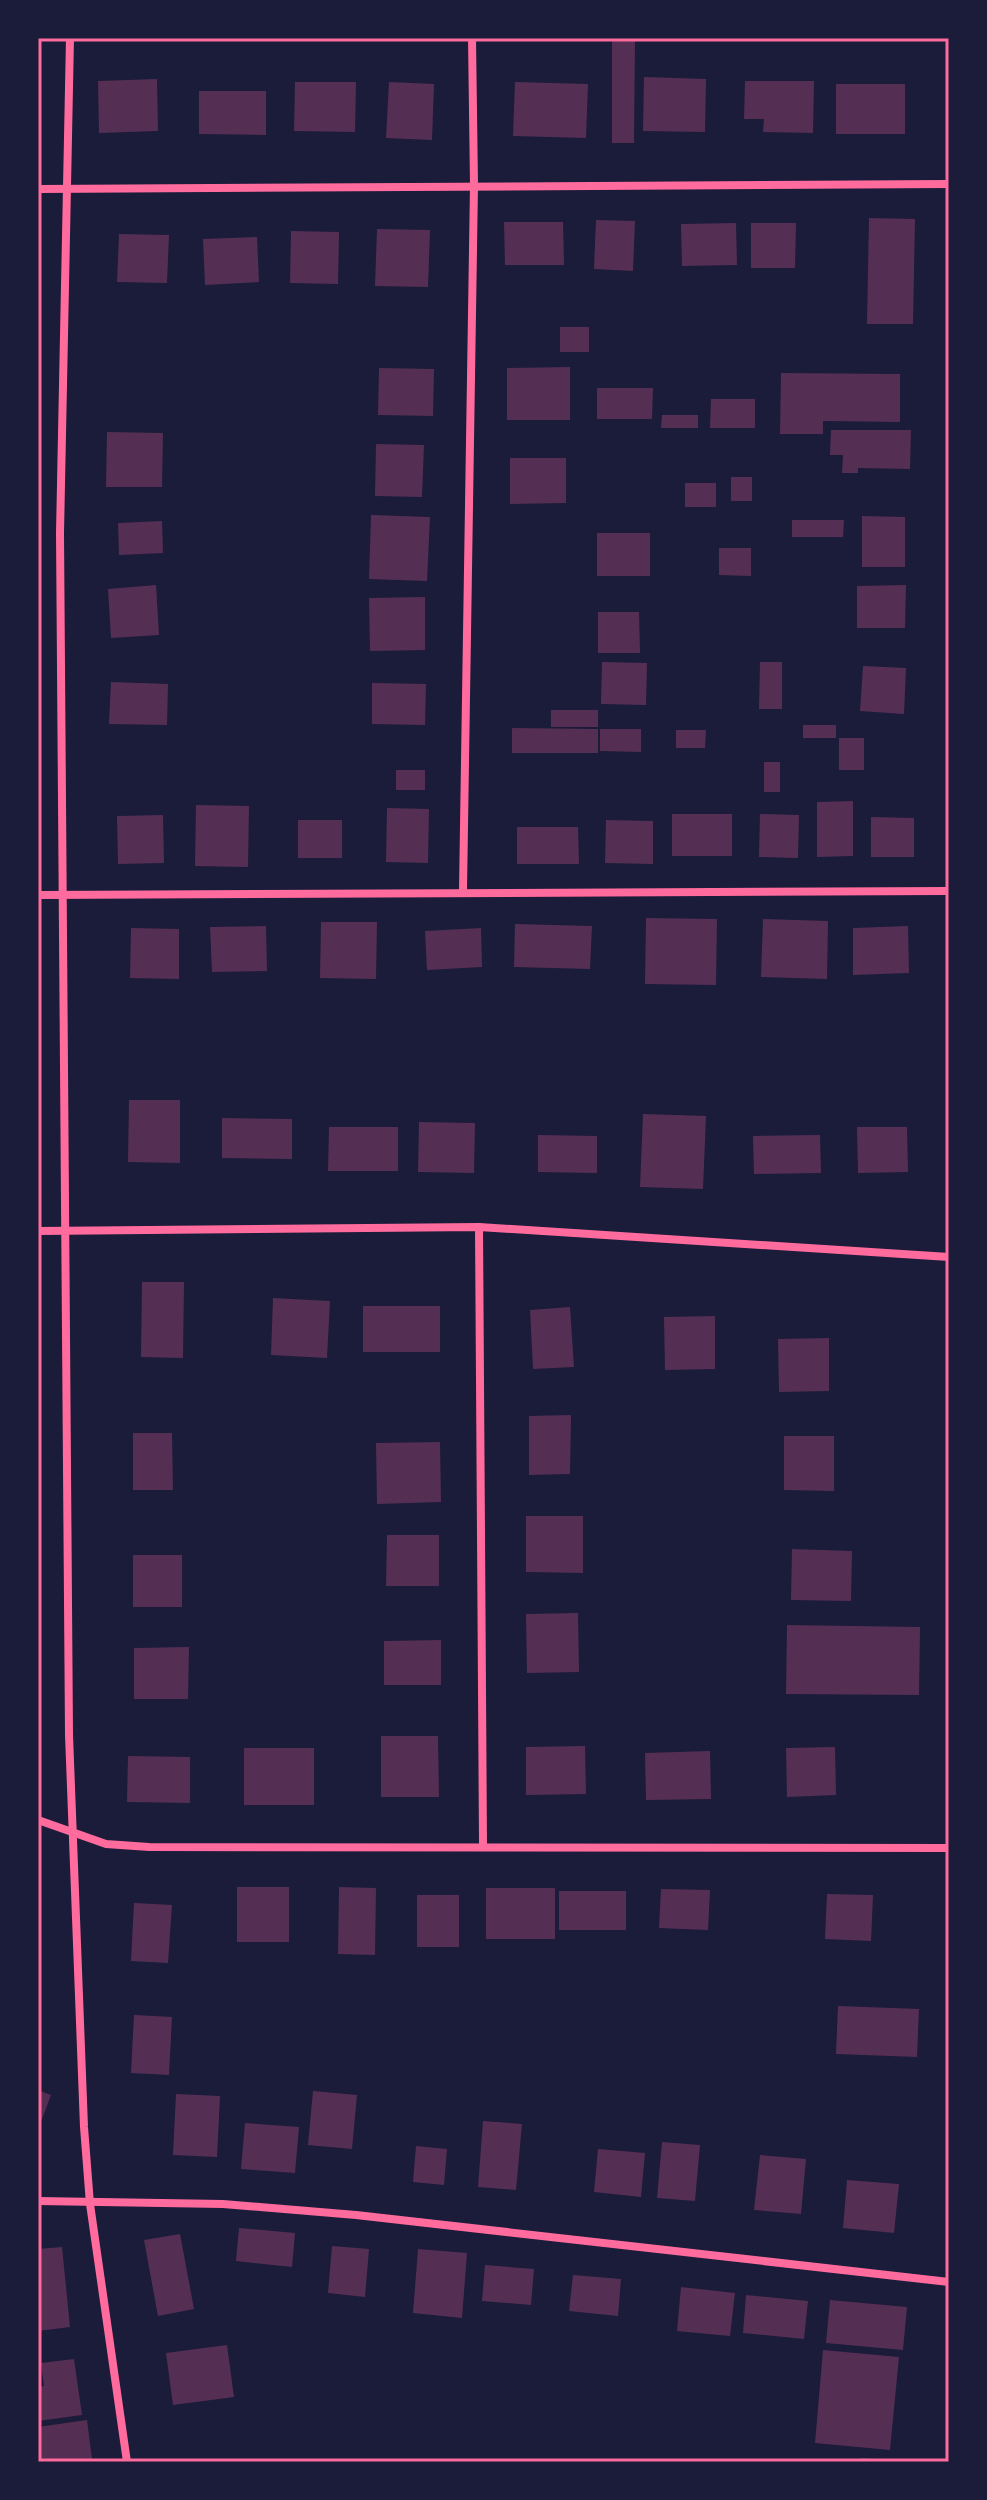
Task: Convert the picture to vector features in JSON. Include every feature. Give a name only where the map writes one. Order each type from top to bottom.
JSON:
[{"type":"street","points":[[70,38],[60,533],[73,1833],[90,2204],[127,2462]]},
{"type":"street","points":[[463,890],[474,185],[472,38]]},
{"type":"street","points":[[38,189],[949,184]]},
{"type":"street","points":[[38,895],[463,890],[949,891]]},
{"type":"street","points":[[479,1227],[483,1845]]},
{"type":"street","points":[[38,1231],[479,1227],[949,1257]]},
{"type":"street","points":[[38,1820],[106,1844],[149,1847],[483,1845],[949,1848]]},
{"type":"street","points":[[38,2201],[223,2204],[356,2215],[949,2282]]},
{"type":"building","points":[[612,38],[635,38],[634,143],[612,143]]},
{"type":"building","points":[[644,77],[706,79],[705,132],[643,131]]},
{"type":"building","points":[[157,79],[158,131],[99,133],[98,81]]},
{"type":"building","points":[[745,81],[814,81],[813,133],[763,132],[764,119],[744,119]]},
{"type":"building","points":[[295,82],[356,82],[355,132],[294,131]]},
{"type":"building","points":[[389,82],[434,84],[432,140],[386,138]]},
{"type":"building","points":[[515,82],[588,84],[586,138],[513,136]]},
{"type":"building","points":[[836,84],[905,84],[905,134],[836,134]]},
{"type":"building","points":[[199,91],[266,91],[266,135],[199,134]]},
{"type":"building","points":[[869,218],[915,219],[913,324],[867,324]]},
{"type":"building","points":[[596,220],[635,221],[633,271],[594,269]]},
{"type":"building","points":[[504,222],[563,222],[564,265],[505,265]]},
{"type":"building","points":[[736,223],[737,265],[682,266],[681,224]]},
{"type":"building","points":[[751,223],[796,223],[795,268],[751,268]]},
{"type":"building","points":[[377,229],[430,230],[428,287],[375,286]]},
{"type":"building","points":[[291,231],[339,232],[338,284],[290,283]]},
{"type":"building","points":[[119,234],[169,235],[167,283],[117,282]]},
{"type":"building","points":[[257,237],[259,282],[205,285],[203,239]]},
{"type":"building","points":[[560,327],[589,327],[589,352],[560,352]]},
{"type":"building","points":[[570,367],[570,420],[507,420],[507,368]]},
{"type":"building","points":[[379,368],[434,369],[433,416],[378,415]]},
{"type":"building","points":[[781,373],[900,374],[900,422],[823,421],[823,434],[780,434]]},
{"type":"building","points":[[597,388],[653,388],[652,419],[597,419]]},
{"type":"building","points":[[711,399],[755,399],[755,428],[710,428]]},
{"type":"building","points":[[662,415],[698,415],[698,428],[661,428]]},
{"type":"building","points":[[831,430],[911,430],[910,469],[858,468],[858,473],[842,473],[843,455],[830,455]]},
{"type":"building","points":[[107,432],[163,433],[162,487],[106,487]]},
{"type":"building","points":[[376,444],[424,445],[422,497],[375,496]]},
{"type":"building","points":[[510,458],[566,458],[566,503],[510,504]]},
{"type":"building","points":[[731,477],[752,477],[752,501],[731,501]]},
{"type":"building","points":[[685,483],[716,483],[716,507],[685,507]]},
{"type":"building","points":[[371,515],[430,517],[427,581],[369,579]]},
{"type":"building","points":[[862,516],[905,517],[905,567],[862,567]]},
{"type":"building","points":[[792,520],[844,520],[843,537],[792,537]]},
{"type":"building","points":[[162,521],[163,553],[119,555],[118,523]]},
{"type":"building","points":[[597,533],[650,533],[650,576],[597,576]]},
{"type":"building","points":[[719,548],[751,548],[751,576],[719,575]]},
{"type":"building","points":[[156,585],[159,635],[111,638],[108,589]]},
{"type":"building","points":[[906,585],[905,628],[857,628],[857,586]]},
{"type":"building","points":[[425,597],[425,650],[370,651],[369,598]]},
{"type":"building","points":[[598,612],[639,612],[640,653],[598,653]]},
{"type":"building","points":[[602,662],[647,663],[646,705],[601,704]]},
{"type":"building","points":[[760,662],[782,662],[782,709],[759,709]]},
{"type":"building","points":[[863,666],[906,668],[904,714],[860,711]]},
{"type":"building","points":[[111,682],[168,684],[167,725],[109,724]]},
{"type":"building","points":[[372,683],[426,684],[425,725],[372,724]]},
{"type":"building","points":[[551,710],[598,710],[598,727],[551,727]]},
{"type":"building","points":[[803,725],[836,725],[836,738],[803,738]]},
{"type":"building","points":[[512,728],[598,729],[598,753],[512,753]]},
{"type":"building","points":[[600,729],[641,729],[641,752],[600,751]]},
{"type":"building","points":[[676,730],[706,730],[705,748],[676,748]]},
{"type":"building","points":[[839,738],[864,738],[864,770],[839,770]]},
{"type":"building","points":[[764,762],[780,762],[780,792],[764,792]]},
{"type":"building","points":[[396,770],[425,770],[425,790],[396,790]]},
{"type":"building","points":[[853,801],[853,856],[817,857],[817,802]]},
{"type":"building","points":[[196,805],[249,806],[248,867],[195,866]]},
{"type":"building","points":[[387,808],[429,809],[428,863],[386,862]]},
{"type":"building","points":[[672,814],[732,814],[732,856],[672,856]]},
{"type":"building","points":[[760,814],[799,815],[798,858],[759,857]]},
{"type":"building","points":[[163,815],[164,863],[118,864],[117,816]]},
{"type":"building","points":[[871,817],[914,818],[914,857],[871,857]]},
{"type":"building","points":[[298,820],[342,820],[342,858],[298,858]]},
{"type":"building","points":[[606,820],[653,821],[653,864],[605,863]]},
{"type":"building","points":[[517,827],[578,827],[579,864],[517,864]]},
{"type":"building","points":[[646,918],[717,919],[716,985],[645,984]]},
{"type":"building","points":[[763,919],[828,921],[827,979],[761,977]]},
{"type":"building","points":[[321,922],[377,922],[376,979],[320,978]]},
{"type":"building","points":[[515,924],[592,926],[590,969],[514,967]]},
{"type":"building","points":[[266,926],[267,971],[212,972],[210,927]]},
{"type":"building","points":[[908,926],[909,973],[853,975],[853,928]]},
{"type":"building","points":[[131,928],[179,929],[179,979],[130,978]]},
{"type":"building","points":[[481,928],[482,967],[427,970],[425,931]]},
{"type":"building","points":[[129,1100],[180,1100],[180,1163],[128,1162]]},
{"type":"building","points":[[643,1114],[706,1116],[703,1189],[640,1187]]},
{"type":"building","points":[[222,1118],[292,1119],[292,1159],[222,1158]]},
{"type":"building","points":[[419,1122],[475,1123],[474,1173],[418,1172]]},
{"type":"building","points":[[329,1127],[398,1127],[398,1171],[328,1171]]},
{"type":"building","points":[[857,1127],[907,1127],[908,1172],[858,1173]]},
{"type":"building","points":[[538,1135],[597,1136],[597,1173],[538,1172]]},
{"type":"building","points":[[820,1135],[821,1173],[754,1174],[753,1136]]},
{"type":"building","points":[[142,1282],[184,1282],[183,1358],[141,1357]]},
{"type":"building","points":[[273,1298],[330,1301],[327,1358],[271,1355]]},
{"type":"building","points":[[363,1306],[440,1306],[440,1352],[363,1352]]},
{"type":"building","points":[[570,1307],[574,1367],[533,1369],[530,1310]]},
{"type":"building","points":[[715,1316],[715,1369],[665,1370],[664,1317]]},
{"type":"building","points":[[829,1338],[829,1391],[779,1392],[778,1339]]},
{"type":"building","points":[[571,1415],[570,1474],[529,1475],[529,1416]]},
{"type":"building","points":[[133,1433],[172,1433],[173,1490],[133,1490]]},
{"type":"building","points":[[784,1436],[834,1436],[834,1491],[784,1490]]},
{"type":"building","points":[[440,1442],[441,1502],[377,1504],[376,1443]]},
{"type":"building","points":[[526,1516],[583,1516],[583,1573],[526,1572]]},
{"type":"building","points":[[387,1535],[439,1535],[439,1586],[386,1586]]},
{"type":"building","points":[[792,1549],[852,1551],[851,1601],[791,1600]]},
{"type":"building","points":[[133,1555],[182,1555],[182,1607],[133,1607]]},
{"type":"building","points":[[578,1613],[579,1672],[527,1673],[526,1614]]},
{"type":"building","points":[[787,1625],[920,1627],[919,1695],[786,1694]]},
{"type":"building","points":[[441,1640],[441,1685],[384,1685],[384,1641]]},
{"type":"building","points":[[189,1647],[188,1699],[134,1699],[134,1648]]},
{"type":"building","points":[[381,1736],[438,1736],[439,1797],[381,1797]]},
{"type":"building","points":[[585,1746],[586,1794],[526,1795],[526,1747]]},
{"type":"building","points":[[835,1747],[836,1795],[787,1797],[786,1748]]},
{"type":"building","points":[[244,1748],[314,1748],[314,1805],[244,1805]]},
{"type":"building","points":[[710,1751],[711,1799],[646,1800],[645,1753]]},
{"type":"building","points":[[128,1756],[190,1757],[190,1803],[127,1802]]},
{"type":"building","points":[[237,1887],[289,1887],[289,1942],[237,1942]]},
{"type":"building","points":[[339,1887],[376,1888],[375,1955],[338,1954]]},
{"type":"building","points":[[486,1888],[555,1888],[555,1939],[486,1939]]},
{"type":"building","points":[[661,1889],[710,1890],[708,1930],[659,1928]]},
{"type":"building","points":[[559,1891],[626,1891],[626,1930],[559,1930]]},
{"type":"building","points":[[827,1894],[873,1895],[871,1941],[825,1939]]},
{"type":"building","points":[[417,1895],[459,1895],[459,1947],[417,1947]]},
{"type":"building","points":[[134,1903],[172,1905],[168,1963],[131,1961]]},
{"type":"building","points":[[838,2006],[919,2009],[917,2057],[836,2054]]},
{"type":"building","points":[[134,2015],[172,2017],[169,2075],[131,2073]]},
{"type":"building","points":[[38,2090],[51,2095],[38,2130]]},
{"type":"building","points":[[313,2091],[357,2095],[352,2149],[308,2145]]},
{"type":"building","points":[[176,2094],[220,2096],[217,2157],[173,2155]]},
{"type":"building","points":[[483,2121],[522,2124],[516,2190],[478,2187]]},
{"type":"building","points":[[245,2123],[299,2127],[295,2173],[241,2169]]},
{"type":"building","points":[[662,2142],[700,2145],[695,2201],[657,2198]]},
{"type":"building","points":[[416,2146],[447,2149],[444,2185],[413,2182]]},
{"type":"building","points":[[598,2149],[645,2153],[641,2197],[594,2192]]},
{"type":"building","points":[[760,2155],[806,2159],[801,2214],[754,2210]]},
{"type":"building","points":[[847,2180],[899,2184],[894,2233],[843,2228]]},
{"type":"building","points":[[239,2228],[295,2233],[292,2267],[236,2261]]},
{"type":"building","points":[[180,2234],[194,2309],[158,2316],[144,2240]]},
{"type":"building","points":[[332,2246],[369,2249],[365,2297],[328,2293]]},
{"type":"building","points":[[62,2247],[70,2327],[38,2331],[38,2249]]},
{"type":"building","points":[[418,2249],[467,2253],[462,2318],[413,2313]]},
{"type":"building","points":[[485,2265],[534,2269],[531,2305],[482,2301]]},
{"type":"building","points":[[573,2275],[621,2279],[618,2316],[569,2311]]},
{"type":"building","points":[[681,2287],[735,2293],[730,2336],[677,2331]]},
{"type":"building","points":[[746,2295],[808,2301],[804,2339],[743,2333]]},
{"type":"building","points":[[830,2300],[907,2307],[903,2350],[826,2343]]},
{"type":"building","points":[[227,2345],[234,2397],[173,2405],[166,2353]]},
{"type":"building","points":[[823,2350],[899,2357],[890,2450],[815,2443]]},
{"type":"building","points":[[74,2359],[82,2415],[38,2421],[38,2387],[44,2386],[41,2363]]},
{"type":"building","points":[[87,2420],[92,2459],[38,2462],[38,2427]]},
{"type":"building","points":[[861,2458],[886,2460],[886,2462],[861,2462]]}]
